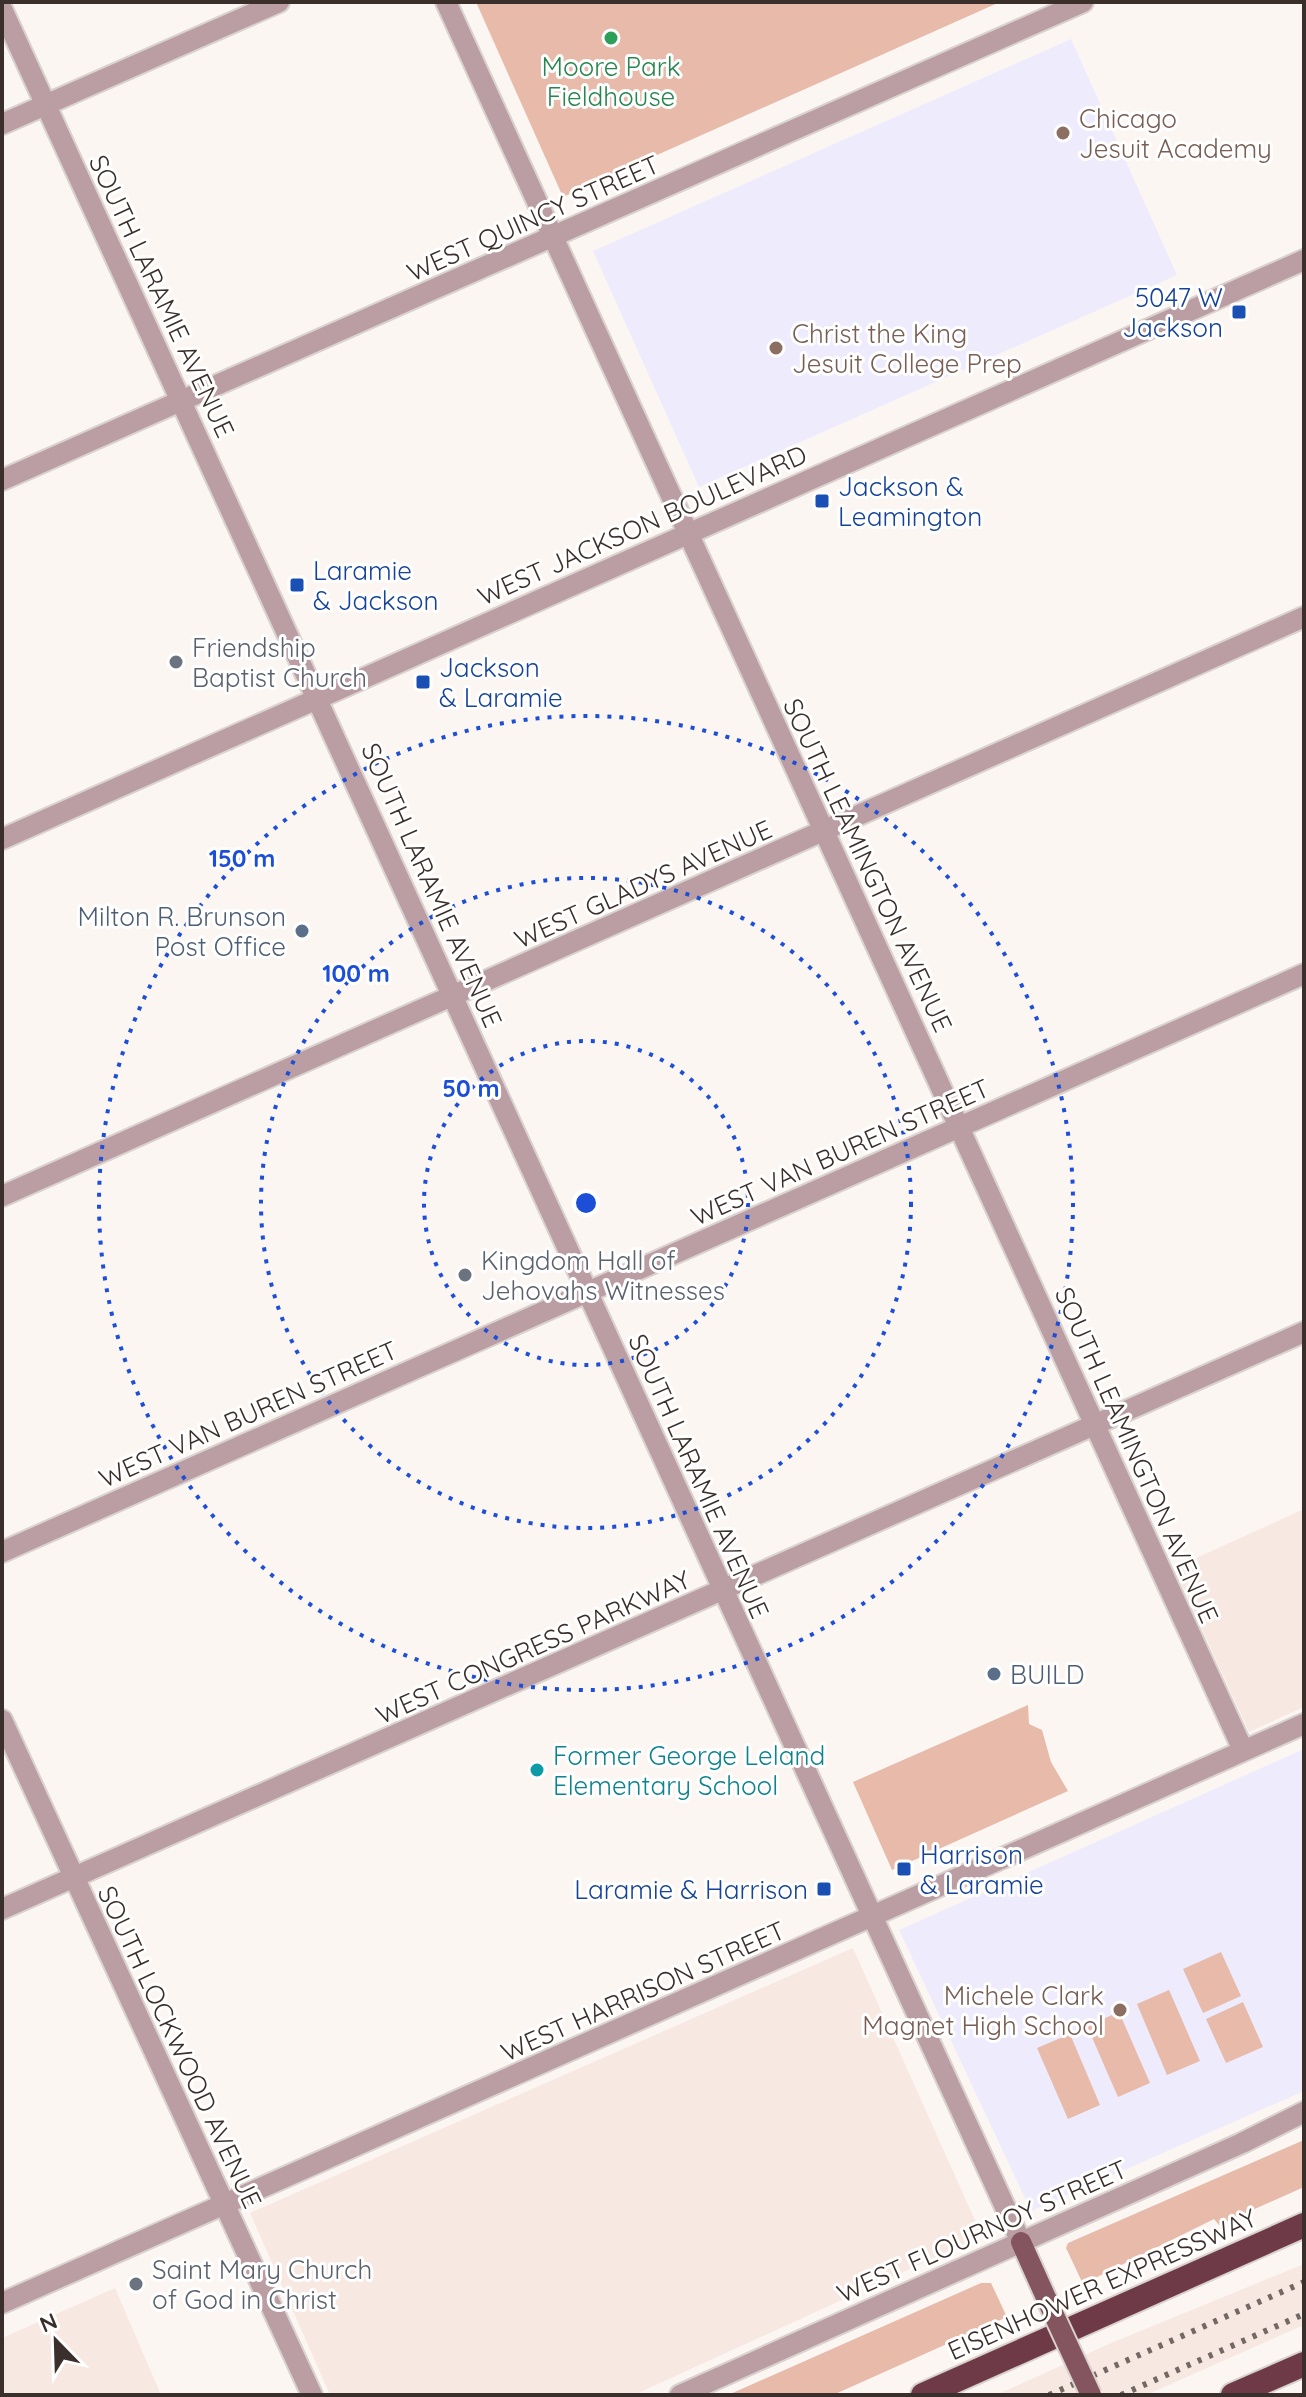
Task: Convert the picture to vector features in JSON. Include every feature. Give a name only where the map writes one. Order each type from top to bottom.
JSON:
[{"type":"highway","name":"EISENHOWER EXPRESSWAY","points":[[923,2395],[1304,2225]]},
{"type":"highway","points":[[1233,2395],[1304,2364]]},
{"type":"main road","name":"SOUTH LARAMIE AVENUE","points":[[1021,2242],[1091,2395]]},
{"type":"street","points":[[2,124],[279,2]]},
{"type":"street","name":"SOUTH LEAMINGTON AVENUE","points":[[446,2],[1243,1750]]},
{"type":"street","name":"WEST QUINCY STREET","points":[[2,480],[1083,2]]},
{"type":"street","name":"SOUTH LARAMIE AVENUE","points":[[2,9],[1021,2242]]},
{"type":"street","name":"WEST JACKSON BOULEVARD","points":[[2,839],[1304,260]]},
{"type":"street","name":"WEST GLADYS AVENUE","points":[[2,1196],[1304,617]]},
{"type":"street","name":"WEST VAN BUREN STREET","points":[[2,1552],[1304,974]]},
{"type":"street","name":"WEST CONGRESS PARKWAY","points":[[2,1909],[1304,1332]]},
{"type":"street","name":"SOUTH LOCKWOOD AVENUE","points":[[2,1720],[312,2395]]},
{"type":"street","name":"WEST HARRISON STREET","points":[[2,2303],[1304,1724]]},
{"type":"street","name":"WEST FLOURNOY STREET","points":[[680,2395],[1304,2112]]},
{"type":"shaded area","points":[[476,2],[1000,2],[563,197]]},
{"type":"shaded area","points":[[1071,39],[1177,275],[699,487],[593,251]]},
{"type":"shaded area","points":[[1304,1509],[1304,1707],[1249,1732],[1174,1568]]},
{"type":"shaded area","points":[[1028,1705],[1029,1724],[1042,1730],[1051,1762],[1068,1791],[892,1870],[853,1782]]},
{"type":"shaded area","name":"Michele Clark Magnet High School","points":[[1304,1749],[1304,2091],[1031,2211],[899,1930]]},
{"type":"shaded area","points":[[853,1948],[982,2236],[634,2395],[330,2395],[250,2213]]},
{"type":"shaded area","points":[[1221,1952],[1241,1996],[1203,2013],[1183,1969]]},
{"type":"shaded area","points":[[1169,1990],[1200,2061],[1167,2075],[1137,2004]]},
{"type":"shaded area","points":[[1243,2002],[1263,2047],[1226,2063],[1206,2019]]},
{"type":"shaded area","points":[[1119,2012],[1150,2083],[1118,2097],[1087,2026]]},
{"type":"shaded area","points":[[1070,2034],[1100,2105],[1068,2119],[1037,2048]]},
{"type":"shaded area","points":[[1304,2140],[1304,2187],[1219,2225],[1214,2219],[1083,2284],[1066,2248],[1068,2243]]},
{"type":"shaded area","points":[[1304,2264],[1304,2325],[1146,2395],[996,2395],[1111,2343]]},
{"type":"shaded area","points":[[981,2283],[991,2283],[1007,2317],[833,2395],[728,2395]]},
{"type":"shaded area","points":[[115,2288],[161,2395],[2,2395],[2,2338]]},
{"type":"railway","points":[[1049,2395],[1304,2282]]},
{"type":"railway","points":[[1121,2395],[1304,2314]]},
{"type":"place","name":"Moore Park Fieldhouse","points":[[611,38]]},
{"type":"place","name":"Chicago Jesuit Academy","points":[[1063,133]]},
{"type":"place","name":"5047 W Jackson","points":[[1239,312]]},
{"type":"place","name":"Christ the King Jesuit College Prep","points":[[776,348]]},
{"type":"place","name":"Jackson & Leamington","points":[[822,501]]},
{"type":"place","name":"Laramie & Jackson","points":[[297,585]]},
{"type":"place","name":"Friendship Baptist Church","points":[[176,662]]},
{"type":"place","name":"Jackson & Laramie","points":[[423,682]]},
{"type":"place","name":"Milton R. Brunson Post Office","points":[[302,931]]},
{"type":"place","name":"Kingdom Hall of Jehovahs Witnesses","points":[[465,1275]]},
{"type":"place","name":"BUILD","points":[[994,1674]]},
{"type":"place","name":"Former George Leland Elementary School","points":[[537,1770]]},
{"type":"place","name":"Harrison & Laramie","points":[[904,1869]]},
{"type":"place","name":"Laramie & Harrison","points":[[824,1889]]},
{"type":"place","name":"Michele Clark Magnet High School","points":[[1120,2010]]},
{"type":"place","name":"Saint Mary Church of God in Christ","points":[[136,2284]]}]
